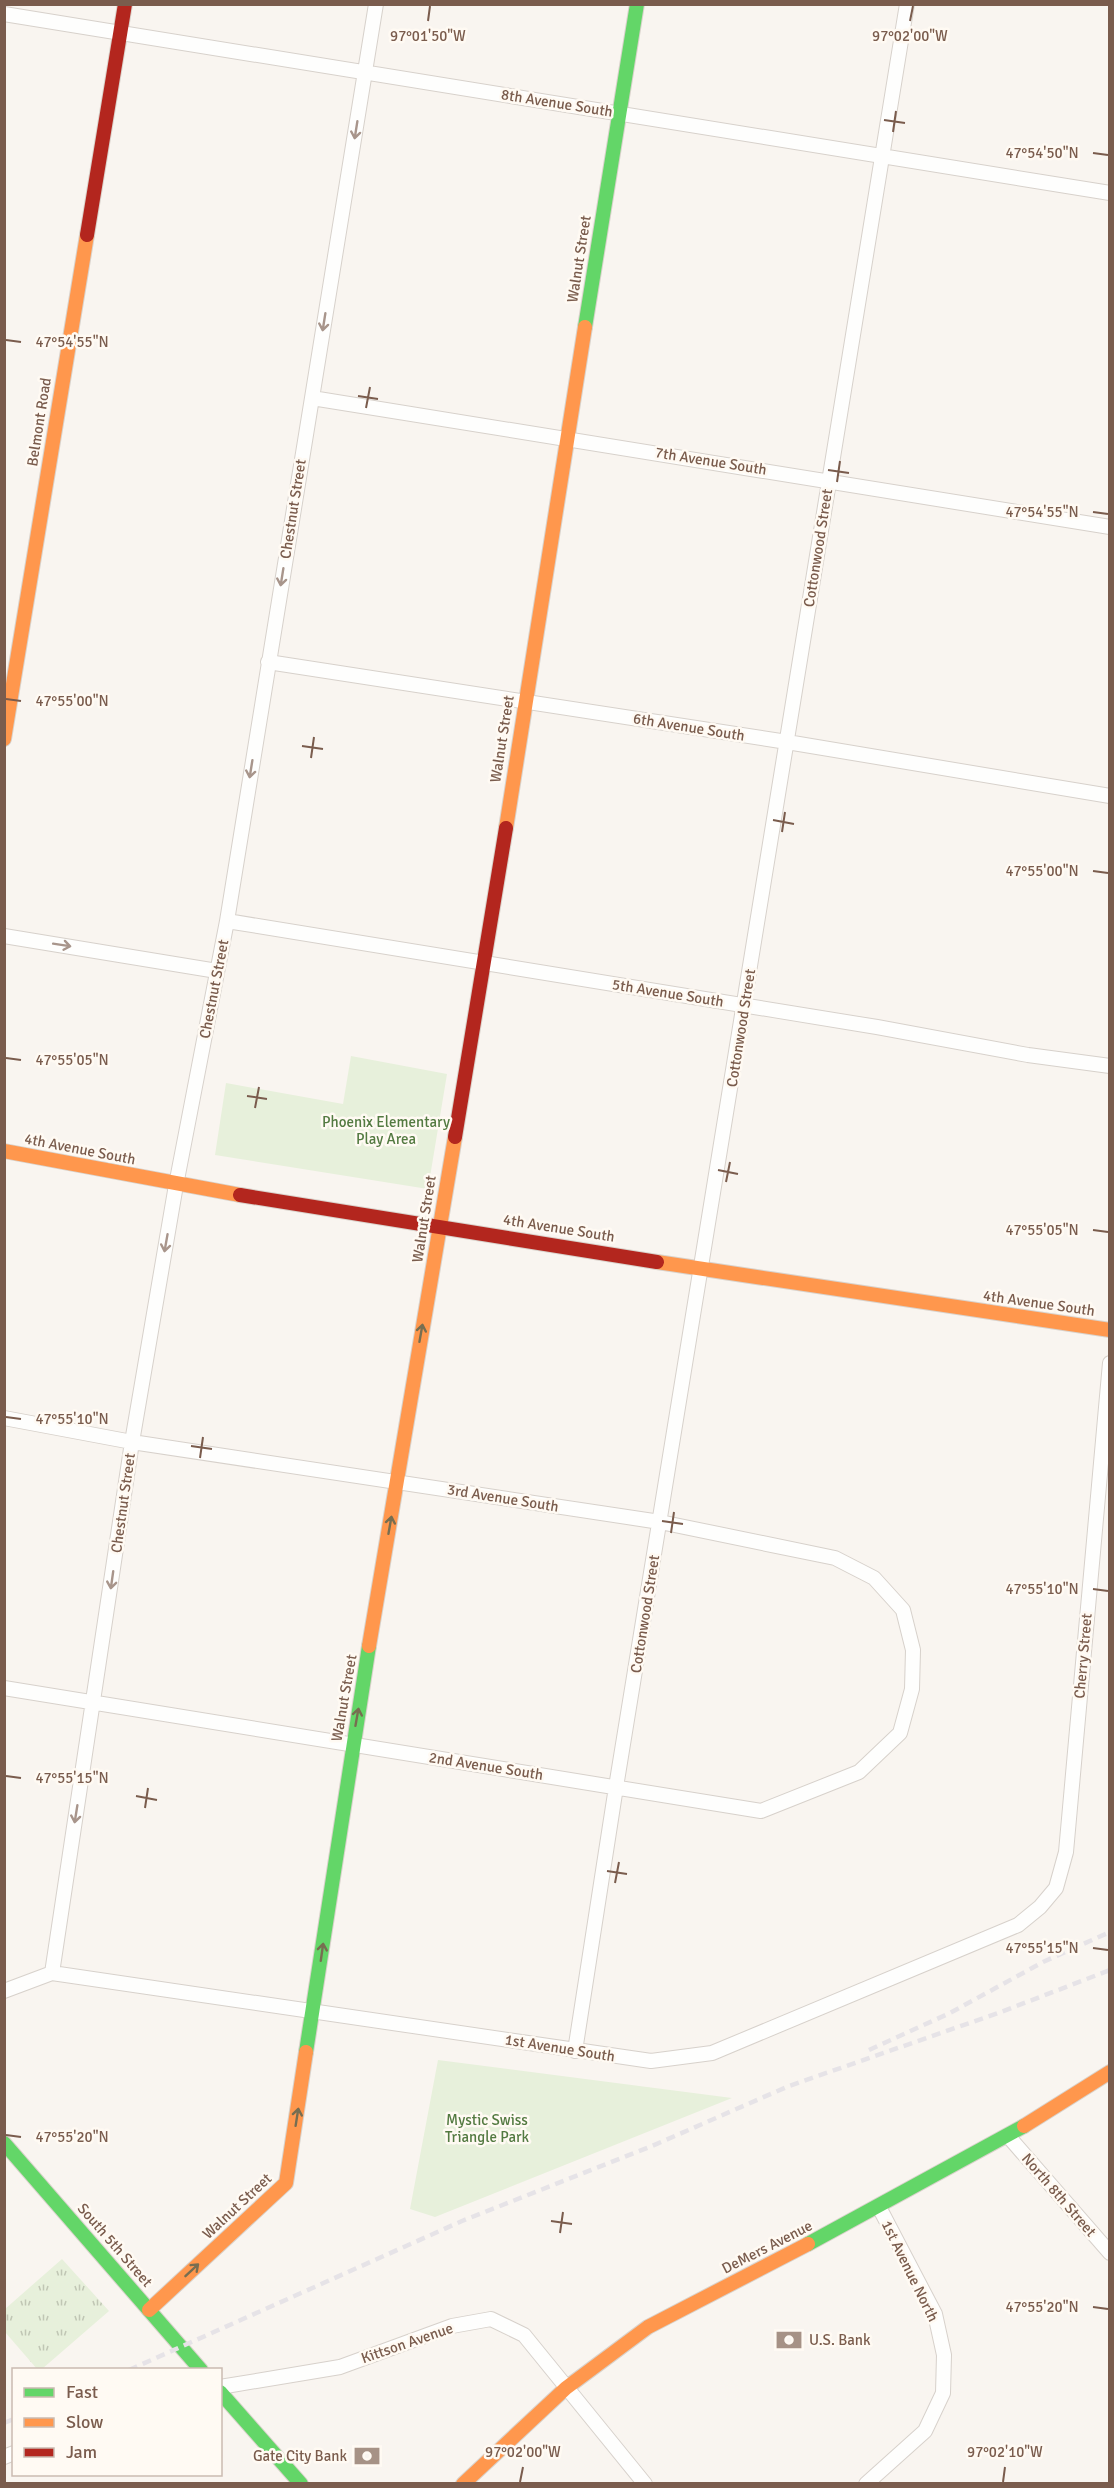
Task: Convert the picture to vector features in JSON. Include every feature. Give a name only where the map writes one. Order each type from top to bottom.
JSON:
[{"type":"street","name":"Belmont Road","points":[[4,739],[124,4]]},
{"type":"street","name":"Chestnut Street","points":[[51,1972],[132,1442],[176,1185],[227,921],[376,4]]},
{"type":"street","name":"Walnut Street","points":[[149,2310],[286,2183],[353,1744],[484,963],[524,700],[637,4]]},
{"type":"street","name":"Cottonwood Street","points":[[575,2051],[907,4]]},
{"type":"street","name":"8th Avenue South","points":[[4,14],[1110,193]]},
{"type":"street","name":"7th Avenue South","points":[[312,398],[1110,527]]},
{"type":"street","name":"6th Avenue South","points":[[268,662],[524,700],[1110,796]]},
{"type":"street","name":"5th Avenue South","points":[[227,921],[745,1005],[1028,1055],[1110,1066]]},
{"type":"street","points":[[4,936],[217,971]]},
{"type":"street","name":"4th Avenue South","points":[[4,1151],[176,1185],[439,1225],[701,1269],[1110,1330]]},
{"type":"street","name":"Cherry Street","points":[[1040,1907],[1056,1888],[1066,1852],[1110,1363]]},
{"type":"street","name":"3rd Avenue South","points":[[4,1418],[132,1442],[660,1522],[835,1558],[874,1578],[903,1610],[913,1650],[912,1689]]},
{"type":"street","name":"2nd Avenue South","points":[[4,1688],[761,1811],[859,1772],[900,1733],[912,1689]]},
{"type":"street","name":"1st Avenue South","points":[[51,1972],[651,2061],[712,2053],[1018,1925],[1040,1907]]},
{"type":"street","points":[[4,1991],[8,1987],[51,1972]]},
{"type":"street","name":"DeMers Avenue","points":[[464,2484],[566,2388],[648,2327],[879,2208],[1008,2136],[1110,2072]]},
{"type":"street","name":"North 8th Street","points":[[1008,2136],[1110,2253]]},
{"type":"street","name":"South 5th Street","points":[[4,2143],[199,2368]]},
{"type":"street","name":"1st Avenue North","points":[[866,2484],[925,2431],[943,2393],[944,2355],[935,2314],[879,2208]]},
{"type":"street","name":"Kittson Avenue","points":[[222,2387],[340,2367],[452,2326],[491,2319],[524,2335],[645,2484]]},
{"type":"street","points":[[222,2394],[301,2484]]},
{"type":"green space","name":"Phoenix Elementary Play Area","points":[[351,1056],[447,1074],[428,1189],[215,1155],[226,1083],[343,1104]]},
{"type":"green space","name":"Mystic Swiss Triangle Park","points":[[438,2060],[732,2098],[435,2217],[410,2209]]},
{"type":"green space","points":[[62,2259],[109,2311],[43,2368],[36,2368],[5,2332],[5,2309]]},
{"type":"railway","points":[[869,2050],[950,2013],[1043,1962],[1110,1932]]},
{"type":"railway","points":[[133,2368],[462,2221],[652,2146],[789,2086],[1001,2012],[1110,1970]]},
{"type":"railway","points":[[4,2423],[12,2420]]},
{"type":"traffic: fast","points":[[585,327],[637,4]]},
{"type":"traffic: fast","points":[[306,2052],[369,1646]]},
{"type":"traffic: fast","points":[[808,2244],[1024,2126]]},
{"type":"traffic: fast","points":[[4,2143],[199,2368]]},
{"type":"traffic: fast","points":[[222,2394],[301,2484]]},
{"type":"traffic: slow","points":[[4,739],[87,235]]},
{"type":"traffic: slow","points":[[506,828],[585,327]]},
{"type":"traffic: slow","points":[[369,1646],[455,1137]]},
{"type":"traffic: slow","points":[[4,1151],[240,1195]]},
{"type":"traffic: slow","points":[[657,1262],[1110,1330]]},
{"type":"traffic: slow","points":[[149,2310],[286,2183],[306,2052]]},
{"type":"traffic: slow","points":[[1024,2126],[1110,2072]]},
{"type":"traffic: slow","points":[[463,2484],[566,2388],[648,2327],[808,2244]]},
{"type":"traffic: jam","points":[[87,235],[125,4]]},
{"type":"traffic: jam","points":[[455,1137],[506,828]]},
{"type":"traffic: jam","points":[[240,1195],[657,1262]]},
{"type":"place","name":"U.S. Bank","points":[[789,2340]]},
{"type":"place","name":"Gate City Bank","points":[[367,2456]]}]
